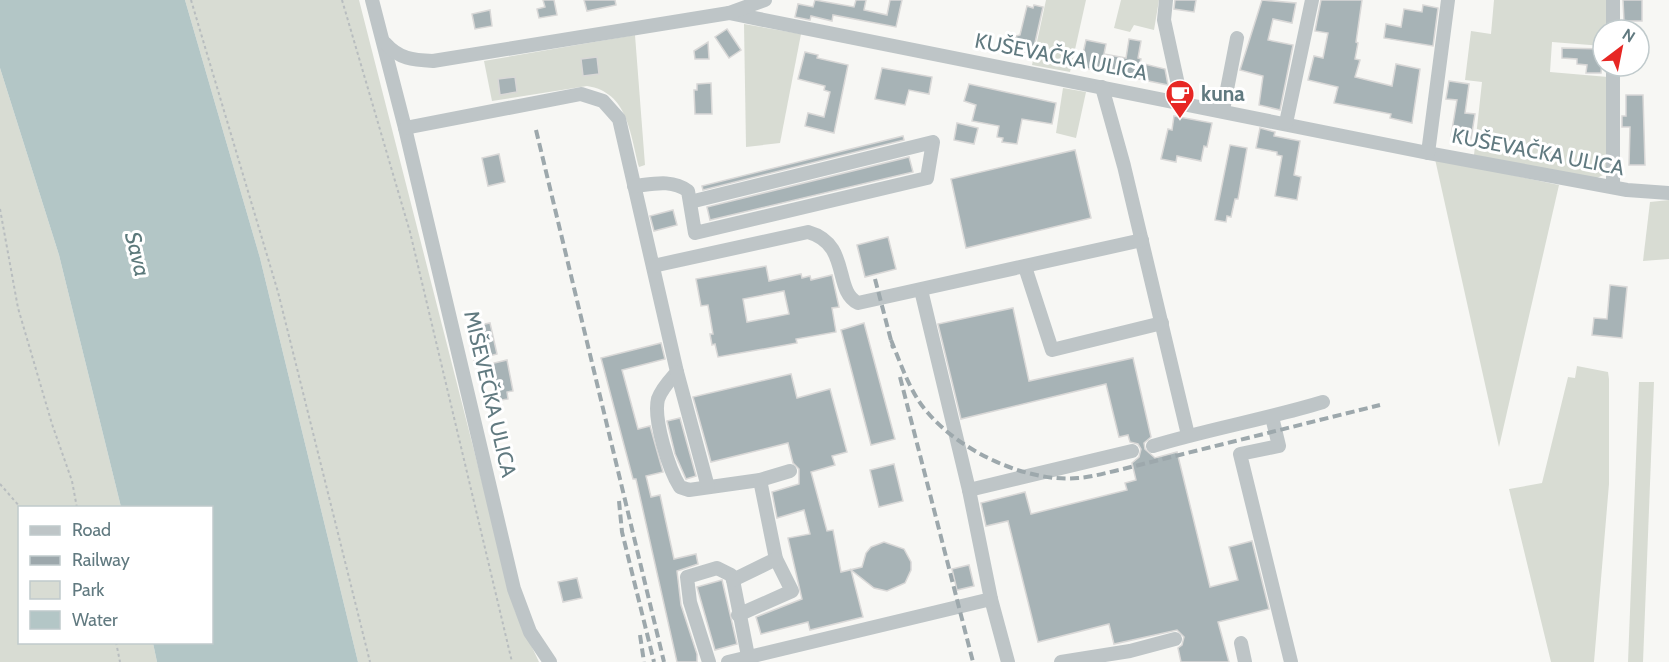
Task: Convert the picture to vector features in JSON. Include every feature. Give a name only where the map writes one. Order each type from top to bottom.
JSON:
[{"type":"street","name":"MIŠEVEČKA ULICA","points":[[372,0],[405,128],[514,589],[530,632],[550,662]]},
{"type":"street","points":[[383,41],[391,50],[408,60],[433,60],[729,13],[765,0]]},
{"type":"street","points":[[1166,0],[1164,20],[1182,103]]},
{"type":"street","points":[[1286,123],[1312,0]]},
{"type":"street","points":[[1428,153],[1448,0]]},
{"type":"street","points":[[1613,0],[1613,18]]},
{"type":"street","name":"KUŠEVAČKA ULICA","points":[[729,13],[1223,110],[1428,153],[1613,187],[1669,193]]},
{"type":"street","points":[[1223,110],[1237,38]]},
{"type":"street","points":[[1613,78],[1613,187]]},
{"type":"street","points":[[1102,87],[1143,240],[1188,435]]},
{"type":"street","points":[[405,128],[564,96],[593,97],[612,108],[619,119],[677,372],[708,487]]},
{"type":"street","points":[[634,186],[677,185],[688,191],[695,233],[927,178],[933,142],[690,202]]},
{"type":"street","points":[[653,266],[808,232],[822,237],[829,244],[852,300],[858,303],[1143,240]]},
{"type":"street","points":[[1025,267],[1052,350],[1162,324]]},
{"type":"street","points":[[921,290],[969,490],[991,599],[1008,662]]},
{"type":"street","points":[[677,372],[662,391],[656,411],[672,474],[680,487],[689,490],[760,480],[790,471]]},
{"type":"street","points":[[1153,446],[1188,435],[1272,417],[1323,402]]},
{"type":"street","points":[[1272,417],[1279,446],[1240,454],[1291,662]]},
{"type":"street","points":[[969,490],[1132,451]]},
{"type":"street","points":[[738,615],[792,591],[776,559],[760,480]]},
{"type":"street","points":[[733,580],[776,559]]},
{"type":"street","points":[[710,662],[690,602],[687,577],[717,568],[731,575],[733,580],[738,615],[748,656]]},
{"type":"street","points":[[728,662],[991,599]]},
{"type":"street","points":[[1061,662],[1130,651],[1174,639]]},
{"type":"street","points":[[1241,644],[1245,662]]},
{"type":"path","points":[[191,0],[278,292],[370,662]]},
{"type":"path","points":[[342,0],[410,232],[512,662]]},
{"type":"path","points":[[0,209],[18,308],[52,424],[72,482],[77,506]]},
{"type":"path","points":[[0,484],[20,506]]},
{"type":"path","points":[[116,644],[120,662]]},
{"type":"green space","points":[[185,0],[359,0],[515,611],[539,662],[358,662],[260,258]]},
{"type":"green space","points":[[1046,0],[1086,0],[1070,72],[1032,65]]},
{"type":"green space","points":[[1121,0],[1159,0],[1154,30],[1134,25],[1130,32],[1114,28]]},
{"type":"green space","points":[[1494,0],[1608,0],[1608,18],[1591,18],[1591,45],[1552,42],[1550,72],[1608,78],[1607,173],[1595,179],[1474,155],[1482,82],[1465,80],[1471,31],[1491,34]]},
{"type":"green space","points":[[744,24],[801,34],[780,143],[746,147]]},
{"type":"green space","points":[[635,35],[645,165],[639,167],[625,116],[611,97],[601,90],[587,86],[492,101],[484,61]]},
{"type":"green space","points":[[0,68],[59,255],[121,506],[18,506],[18,644],[153,644],[157,662],[0,662]]},
{"type":"green space","points":[[1063,88],[1086,92],[1076,138],[1056,133]]},
{"type":"green space","points":[[1435,159],[1559,185],[1499,447]]},
{"type":"green space","points":[[1669,200],[1669,259],[1643,261],[1650,202]]},
{"type":"green space","points":[[1577,366],[1608,372],[1609,379],[1609,484],[1594,662],[1551,662],[1509,489],[1542,483],[1568,377],[1575,378]]},
{"type":"green space","points":[[1639,382],[1654,382],[1643,662],[1628,662]]},
{"type":"water","name":"Sava","points":[[0,0],[185,0],[260,258],[358,662],[157,662],[153,644],[213,644],[213,506],[121,506],[59,255],[0,68]]},
{"type":"building","points":[[543,0],[554,0],[557,15],[539,18],[537,9],[545,7]]},
{"type":"building","points":[[584,0],[615,0],[616,5],[587,11]]},
{"type":"building","points":[[815,0],[854,7],[856,0],[866,0],[864,10],[887,15],[890,0],[902,0],[896,27],[833,15],[832,21],[811,16],[810,20],[795,17],[798,4],[813,7]]},
{"type":"building","points":[[1175,0],[1196,0],[1194,12],[1174,9]]},
{"type":"building","points":[[1262,0],[1296,3],[1292,23],[1273,19],[1268,40],[1293,45],[1280,110],[1259,105],[1263,76],[1240,70]]},
{"type":"building","points":[[1321,0],[1362,0],[1355,59],[1360,60],[1355,77],[1392,86],[1396,64],[1420,69],[1412,123],[1390,118],[1391,114],[1334,103],[1338,87],[1308,80],[1314,56],[1323,58],[1328,33],[1315,31]]},
{"type":"building","points":[[1623,0],[1642,0],[1642,18],[1624,18]]},
{"type":"building","points":[[1034,5],[1043,7],[1032,56],[1009,51],[1012,37],[1020,35],[1027,6],[1033,8]]},
{"type":"building","points":[[1423,5],[1438,8],[1433,46],[1384,38],[1386,24],[1401,27],[1404,9],[1422,12]]},
{"type":"building","points":[[490,10],[492,26],[475,29],[472,14]]},
{"type":"building","points":[[727,29],[741,50],[729,58],[715,37]]},
{"type":"building","points":[[1129,39],[1141,41],[1138,58],[1141,59],[1140,63],[1165,69],[1168,85],[1080,67],[1086,40],[1106,44],[1104,54],[1126,58]]},
{"type":"building","points":[[708,42],[709,59],[695,59],[694,51]]},
{"type":"building","points":[[1562,48],[1591,49],[1591,73],[1586,73],[1587,65],[1577,64],[1577,59],[1562,58]]},
{"type":"building","points":[[805,52],[818,55],[817,58],[848,65],[834,133],[805,126],[808,113],[824,117],[830,92],[824,90],[825,86],[798,79]]},
{"type":"building","points":[[597,57],[599,74],[583,76],[581,59]]},
{"type":"building","points":[[882,68],[932,77],[929,94],[909,90],[905,105],[875,99]]},
{"type":"building","points":[[515,77],[517,92],[500,95],[498,79]]},
{"type":"building","points":[[1449,81],[1469,84],[1465,113],[1475,114],[1471,139],[1451,136],[1457,100],[1446,99]]},
{"type":"building","points":[[711,83],[712,114],[695,114],[694,90],[697,90],[697,84]]},
{"type":"building","points":[[969,84],[1056,103],[1052,124],[1022,119],[1017,144],[1002,142],[1003,138],[997,137],[999,126],[972,121],[976,105],[964,101]]},
{"type":"building","points":[[1626,95],[1643,95],[1645,165],[1629,165],[1630,127],[1622,127],[1622,116],[1626,116]]},
{"type":"building","points":[[1174,116],[1212,123],[1207,147],[1204,146],[1201,161],[1177,156],[1176,162],[1161,159],[1168,129],[1172,130]]},
{"type":"building","points":[[957,123],[978,128],[974,144],[954,140]]},
{"type":"building","points":[[1260,128],[1275,132],[1274,136],[1300,141],[1294,175],[1301,177],[1297,200],[1275,196],[1282,156],[1277,155],[1277,152],[1256,148]]},
{"type":"building","points":[[903,136],[904,140],[703,190],[702,186]]},
{"type":"building","points":[[1230,145],[1247,148],[1238,199],[1235,199],[1231,217],[1227,216],[1226,222],[1215,220]]},
{"type":"building","points":[[1075,150],[1091,218],[966,248],[951,179]]},
{"type":"building","points":[[499,154],[505,182],[488,186],[482,158]]},
{"type":"building","points":[[909,157],[913,172],[710,220],[707,207]]},
{"type":"building","points":[[673,210],[677,225],[654,231],[650,216]]},
{"type":"building","points":[[888,237],[896,269],[865,277],[857,245]]},
{"type":"building","points":[[766,266],[769,281],[801,274],[802,278],[810,276],[811,280],[832,275],[839,307],[832,308],[836,332],[796,339],[797,343],[718,357],[715,344],[712,345],[710,334],[713,334],[708,305],[701,306],[696,279]],"holes":[[[784,291],[789,314],[747,322],[743,299]]]},
{"type":"building","points":[[1610,285],[1627,287],[1622,338],[1592,335],[1594,318],[1607,319]]},
{"type":"building","points":[[1013,308],[1029,381],[1133,358],[1151,437],[1144,443],[1145,449],[1155,458],[1177,452],[1210,587],[1238,580],[1229,547],[1252,541],[1269,609],[1218,622],[1229,662],[1181,662],[1178,648],[1182,645],[1184,637],[1177,630],[1114,644],[1109,624],[1038,642],[1008,521],[986,526],[981,503],[1025,492],[1031,514],[1127,490],[1125,483],[1136,480],[1132,463],[1139,457],[1141,449],[1138,444],[1130,442],[1128,435],[1119,437],[1106,384],[961,419],[938,324]]},
{"type":"building","points":[[490,323],[497,354],[474,360],[466,328]]},
{"type":"building","points":[[864,323],[895,439],[871,445],[841,330]]},
{"type":"building","points":[[661,343],[665,359],[622,370],[638,429],[650,426],[663,472],[646,476],[651,497],[660,495],[674,559],[696,554],[698,564],[677,571],[681,605],[697,654],[697,662],[677,662],[636,479],[633,479],[601,358]]},
{"type":"building","points":[[507,360],[513,391],[507,392],[508,399],[496,401],[490,364]]},
{"type":"building","points":[[791,374],[797,398],[830,389],[847,452],[832,456],[835,465],[811,472],[827,531],[833,530],[841,572],[862,567],[866,553],[871,547],[884,542],[904,549],[911,562],[911,570],[905,583],[887,591],[874,588],[851,570],[863,617],[810,630],[808,622],[761,634],[756,617],[802,599],[788,538],[810,534],[804,510],[777,518],[772,492],[799,484],[799,469],[793,463],[788,443],[711,462],[693,397]]},
{"type":"building","points":[[680,418],[696,476],[686,479],[675,454],[667,421]]},
{"type":"building","points":[[894,464],[903,501],[879,507],[870,470]]},
{"type":"building","points":[[969,565],[974,586],[957,590],[952,569]]},
{"type":"building","points":[[577,578],[582,598],[563,602],[558,582]]},
{"type":"building","points":[[722,580],[737,644],[715,650],[697,587]]},
{"type":"railway","points":[[536,130],[664,662]]},
{"type":"railway","points":[[875,279],[893,348]]},
{"type":"railway","points":[[891,340],[916,397],[942,427],[976,452],[996,462],[1017,470],[1058,478],[1098,475],[1380,405]]},
{"type":"railway","points":[[900,377],[973,662]]},
{"type":"railway","points":[[619,501],[622,532],[654,662]]},
{"type":"railway","points":[[640,635],[644,662]]},
{"type":"place","name":"kuna","points":[[1180,120]]}]
